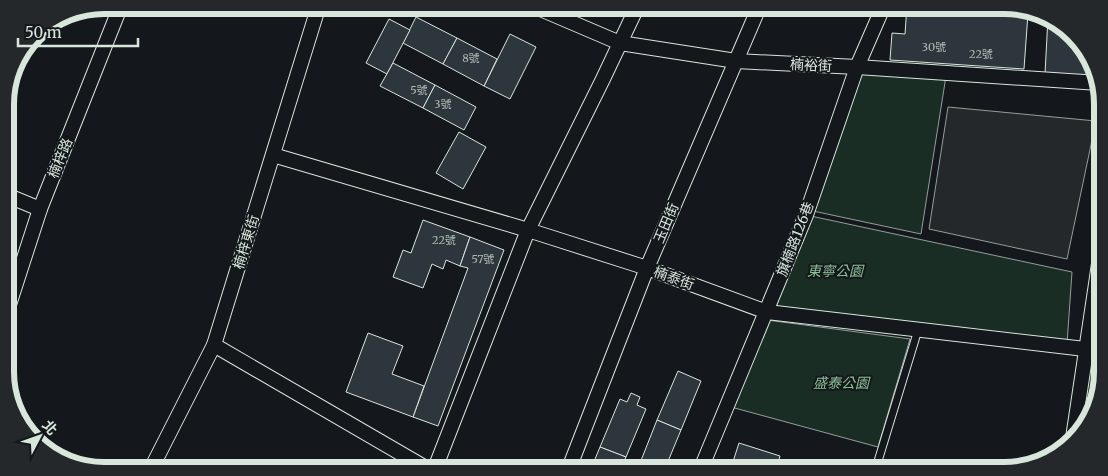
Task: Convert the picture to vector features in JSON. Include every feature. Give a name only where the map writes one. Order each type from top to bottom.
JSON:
[{"type":"street","name":"楠梓路","points":[[14,289],[40,209],[117,14]]},
{"type":"street","name":"楠梓東街","points":[[155,462],[214,345],[317,14]]},
{"type":"street","name":"楠裕街","points":[[552,14],[620,43],[736,61],[1091,82]]},
{"type":"street","points":[[437,462],[528,230],[634,14]]},
{"type":"street","name":"玉田街","points":[[572,462],[647,268],[756,14]]},
{"type":"street","name":"旗楠路126巷","points":[[704,462],[806,215],[857,67],[880,14]]},
{"type":"street","name":"楠泰街","points":[[272,155],[528,230],[647,268],[766,312],[1085,349]]},
{"type":"street","points":[[14,198],[40,209]]},
{"type":"street","points":[[1074,429],[1094,293]]},
{"type":"street","points":[[214,345],[417,462]]},
{"type":"lane","points":[[878,462],[918,330]]},
{"type":"green space","points":[[860,72],[946,76],[921,234],[813,211]]},
{"type":"green space","name":"東寧公園","points":[[806,215],[1072,272],[1067,344],[767,312]]},
{"type":"green space","name":"盛泰公園","points":[[767,320],[910,339],[878,447],[731,407]]},
{"type":"shaded area","points":[[948,107],[1094,121],[1094,131],[1067,259],[929,229]]},
{"type":"building","points":[[906,14],[1022,15],[1028,17],[1024,69],[890,60],[892,33],[905,34]]},
{"type":"building","points":[[416,17],[457,38],[443,64],[403,43]]},
{"type":"building","points":[[389,19],[410,30],[387,74],[366,63]]},
{"type":"building","points":[[1048,25],[1059,32],[1076,49],[1090,77],[1045,74]]},
{"type":"building","points":[[510,34],[536,47],[510,99],[484,86]]},
{"type":"building","points":[[457,38],[497,59],[484,86],[443,64]]},
{"type":"building","points":[[393,63],[435,85],[423,108],[380,86]]},
{"type":"building","points":[[435,85],[476,107],[464,130],[423,108]]},
{"type":"building","points":[[459,132],[486,147],[463,189],[436,173]]},
{"type":"building","points":[[423,220],[470,237],[460,266],[446,260],[443,269],[432,264],[423,288],[393,277],[403,250],[411,253]]},
{"type":"building","points":[[470,237],[504,250],[438,426],[413,417],[468,268],[460,266]]},
{"type":"building","points":[[368,333],[403,346],[392,374],[424,386],[413,417],[346,392]]},
{"type":"building","points":[[678,371],[701,381],[681,430],[657,420]]},
{"type":"building","points":[[631,393],[640,397],[637,405],[646,409],[626,457],[600,447],[620,399],[627,402]]},
{"type":"building","points":[[657,420],[681,430],[668,462],[640,462]]},
{"type":"building","points":[[739,443],[780,456],[778,462],[733,462]]},
{"type":"building","points":[[600,447],[626,457],[624,462],[594,462]]}]
